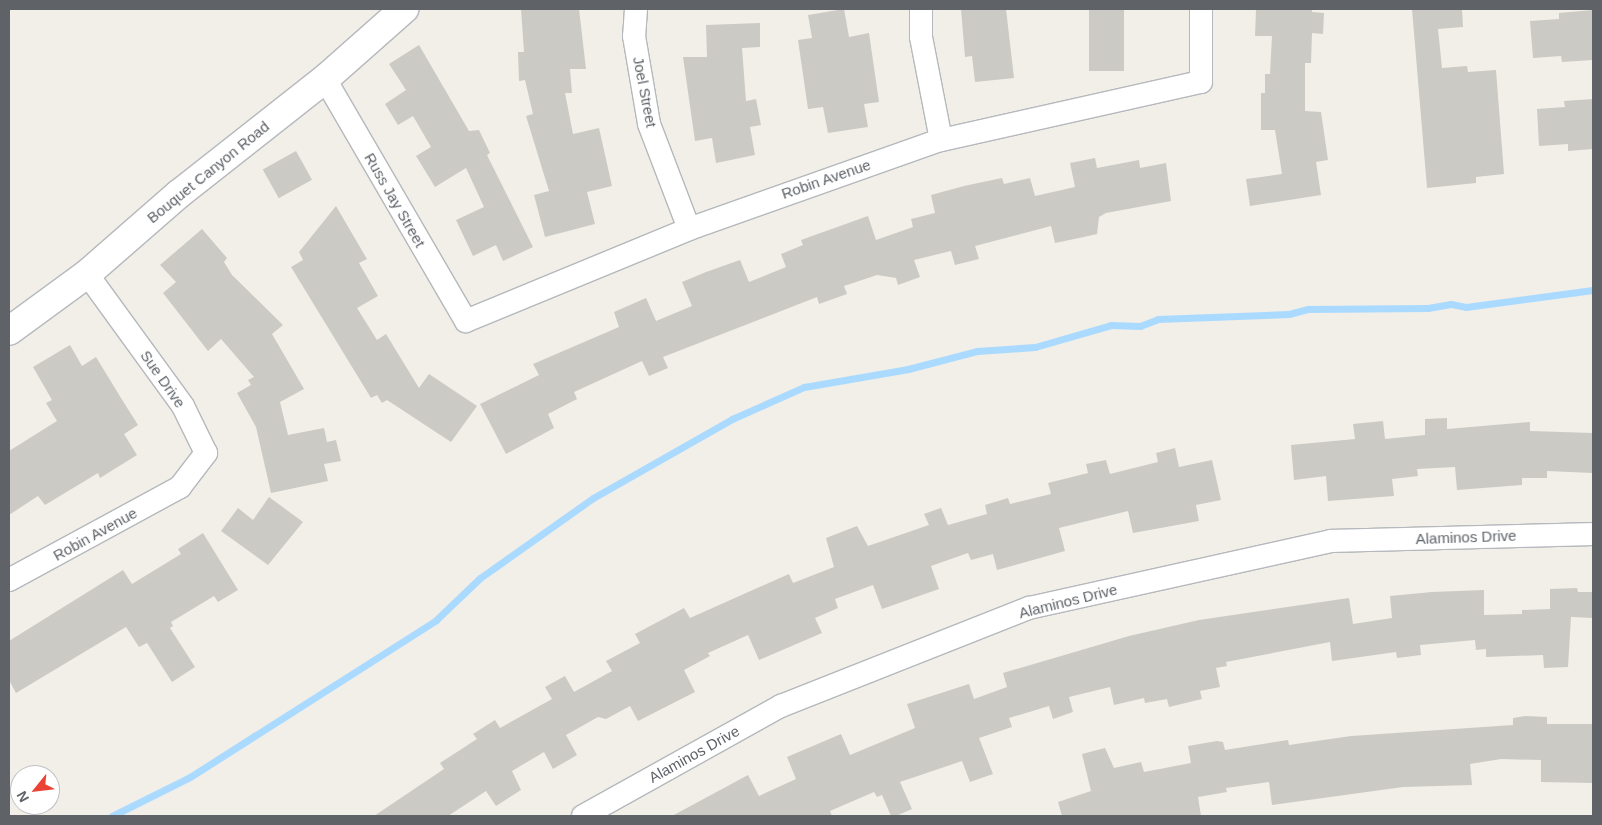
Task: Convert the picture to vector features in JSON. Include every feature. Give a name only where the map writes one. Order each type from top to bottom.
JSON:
[{"type":"main road","name":"Bouquet Canyon Road","points":[[9,331],[86,274],[180,193],[325,79],[404,9]]},
{"type":"street","name":"Joel Street","points":[[636,9],[634,36],[649,124],[689,229]]},
{"type":"street","points":[[921,9],[920,37],[942,140]]},
{"type":"street","name":"Robin Avenue","points":[[466,321],[689,229],[942,140],[1201,82],[1201,9]]},
{"type":"street","name":"Russ Jay Street","points":[[325,79],[466,321]]},
{"type":"street","name":"Sue Drive","points":[[86,274],[183,406],[206,453],[180,487]]},
{"type":"street","name":"Robin Avenue","points":[[9,580],[180,487]]},
{"type":"street","name":"Alaminos Drive","points":[[590,815],[781,706],[1029,608],[1331,542],[1593,534]]},
{"type":"building","points":[[521,9],[579,9],[586,69],[570,69],[572,93],[565,93],[573,134],[599,128],[612,186],[587,192],[595,224],[545,237],[534,195],[549,191],[526,116],[533,114],[525,80],[519,81],[518,52],[524,52]]},
{"type":"building","points":[[844,9],[849,37],[869,33],[879,102],[864,104],[868,127],[828,133],[823,107],[808,109],[798,40],[812,38],[808,15]]},
{"type":"building","points":[[961,9],[1006,9],[1014,78],[975,82],[972,56],[965,57]]},
{"type":"building","points":[[1089,9],[1124,9],[1124,71],[1089,71]]},
{"type":"building","points":[[1256,9],[1312,9],[1312,12],[1324,13],[1323,34],[1312,33],[1311,63],[1305,63],[1305,111],[1321,112],[1328,160],[1316,162],[1321,195],[1250,206],[1246,179],[1282,174],[1275,130],[1261,130],[1261,93],[1265,93],[1265,74],[1270,74],[1272,36],[1255,36]]},
{"type":"building","points":[[1412,9],[1462,9],[1463,27],[1438,29],[1442,68],[1467,66],[1468,72],[1496,70],[1504,174],[1476,177],[1476,183],[1427,188]]},
{"type":"building","points":[[1593,10],[1593,60],[1562,62],[1561,56],[1533,58],[1530,21],[1559,19],[1559,13]]},
{"type":"building","points":[[760,23],[760,47],[742,48],[746,101],[756,99],[761,125],[750,127],[755,155],[716,163],[712,138],[695,141],[683,57],[707,57],[706,25]]},
{"type":"building","points":[[419,45],[469,131],[479,130],[490,153],[487,155],[533,247],[503,261],[496,245],[473,256],[456,220],[484,207],[466,168],[435,187],[416,156],[431,147],[413,116],[398,125],[385,104],[406,90],[389,64]]},
{"type":"building","points":[[1593,99],[1593,149],[1568,151],[1568,144],[1539,146],[1537,109],[1565,107],[1564,101]]},
{"type":"building","points":[[296,151],[312,180],[279,198],[263,169]]},
{"type":"building","points":[[1095,158],[1097,168],[1139,160],[1140,168],[1166,163],[1171,201],[1106,213],[1099,217],[1097,234],[1055,243],[1051,226],[975,246],[979,259],[955,265],[951,251],[914,260],[920,277],[898,285],[896,278],[877,275],[844,286],[847,294],[819,304],[817,297],[663,357],[668,368],[649,376],[642,361],[574,392],[577,399],[548,414],[554,428],[506,454],[480,404],[539,375],[533,364],[619,327],[614,312],[646,298],[656,321],[692,306],[682,282],[706,272],[740,260],[749,282],[786,267],[781,254],[803,245],[801,240],[868,216],[876,240],[913,227],[911,219],[935,213],[931,195],[964,186],[1002,178],[1004,184],[1030,178],[1035,196],[1075,187],[1070,163]]},
{"type":"building","points":[[336,206],[367,259],[359,263],[378,296],[357,308],[377,340],[386,334],[419,388],[429,374],[477,406],[451,442],[387,400],[382,403],[377,395],[371,398],[291,267],[303,260],[299,252]]},
{"type":"building","points":[[202,229],[227,258],[224,262],[232,275],[283,325],[272,334],[304,389],[280,402],[288,435],[324,428],[327,442],[336,440],[341,461],[324,464],[328,481],[271,493],[256,427],[237,393],[251,385],[248,380],[254,377],[221,339],[208,351],[163,293],[176,282],[160,265]]},
{"type":"building","points":[[70,345],[82,366],[96,357],[138,425],[124,434],[137,455],[100,478],[98,473],[45,505],[38,496],[9,515],[9,451],[57,421],[46,403],[52,400],[33,367]]},
{"type":"building","points":[[1447,418],[1447,429],[1530,422],[1530,431],[1593,433],[1593,473],[1547,471],[1547,478],[1522,478],[1522,485],[1457,490],[1455,467],[1417,469],[1418,476],[1392,479],[1394,496],[1328,501],[1326,476],[1294,480],[1291,445],[1355,439],[1353,424],[1383,421],[1385,439],[1425,435],[1425,419]]},
{"type":"building","points":[[1175,448],[1179,467],[1212,460],[1221,500],[1196,505],[1199,521],[1133,533],[1128,511],[1059,528],[1065,551],[997,570],[993,554],[971,560],[968,553],[931,566],[939,589],[882,609],[873,585],[835,599],[838,608],[815,618],[822,633],[759,660],[748,635],[708,653],[710,656],[684,670],[695,692],[638,721],[630,706],[606,719],[598,717],[566,735],[577,755],[553,769],[544,752],[512,771],[521,790],[496,806],[486,791],[448,816],[374,816],[444,769],[440,763],[477,739],[473,734],[495,720],[500,728],[552,699],[545,687],[565,676],[574,692],[612,671],[606,661],[640,643],[635,634],[684,608],[690,618],[789,574],[793,583],[834,567],[826,538],[857,526],[868,546],[929,525],[924,514],[941,508],[948,525],[987,514],[985,505],[1008,498],[1010,504],[1051,494],[1048,483],[1088,473],[1086,464],[1106,460],[1110,474],[1158,462],[1156,453]]},
{"type":"building","points":[[269,497],[303,522],[268,565],[221,531],[238,508],[253,520]]},
{"type":"building","points":[[203,533],[238,590],[218,602],[214,596],[171,622],[173,626],[170,628],[195,667],[172,682],[147,643],[139,647],[126,627],[16,693],[9,680],[9,641],[123,570],[132,584],[181,554],[178,549]]},
{"type":"building","points":[[1577,588],[1578,592],[1593,592],[1593,618],[1571,617],[1568,667],[1544,668],[1543,655],[1486,657],[1486,649],[1476,650],[1475,640],[1420,645],[1421,655],[1397,658],[1396,652],[1332,661],[1330,642],[1226,662],[1227,666],[1216,668],[1220,687],[1200,691],[1202,699],[1169,707],[1167,699],[1145,703],[1144,698],[1114,705],[1110,687],[1069,697],[1073,712],[1053,719],[1049,706],[1009,718],[1012,727],[979,738],[993,774],[970,782],[962,761],[900,782],[912,809],[896,816],[891,816],[882,795],[877,797],[874,792],[830,811],[832,816],[672,816],[748,775],[759,796],[796,779],[787,757],[841,734],[850,755],[915,728],[907,704],[969,684],[974,699],[1007,687],[1003,673],[1129,636],[1199,620],[1349,598],[1353,624],[1392,618],[1390,596],[1432,592],[1484,590],[1484,615],[1522,614],[1522,610],[1550,609],[1550,589]]},
{"type":"building","points":[[1525,716],[1547,717],[1547,724],[1593,724],[1593,783],[1541,782],[1541,760],[1501,759],[1470,764],[1472,785],[1403,787],[1272,805],[1269,782],[1226,788],[1227,792],[1198,797],[1201,816],[1062,816],[1058,802],[1091,791],[1082,754],[1105,748],[1114,768],[1141,762],[1144,772],[1191,763],[1188,746],[1217,741],[1223,742],[1225,750],[1288,740],[1289,745],[1351,736],[1513,725],[1513,718]]},
{"type":"waterway","points":[[112,816],[190,777],[436,620],[480,578],[593,498],[732,419],[804,387],[908,369],[977,351],[1035,347],[1111,325],[1140,326],[1158,319],[1289,314],[1308,309],[1428,308],[1451,304],[1466,307],[1593,290]]}]
